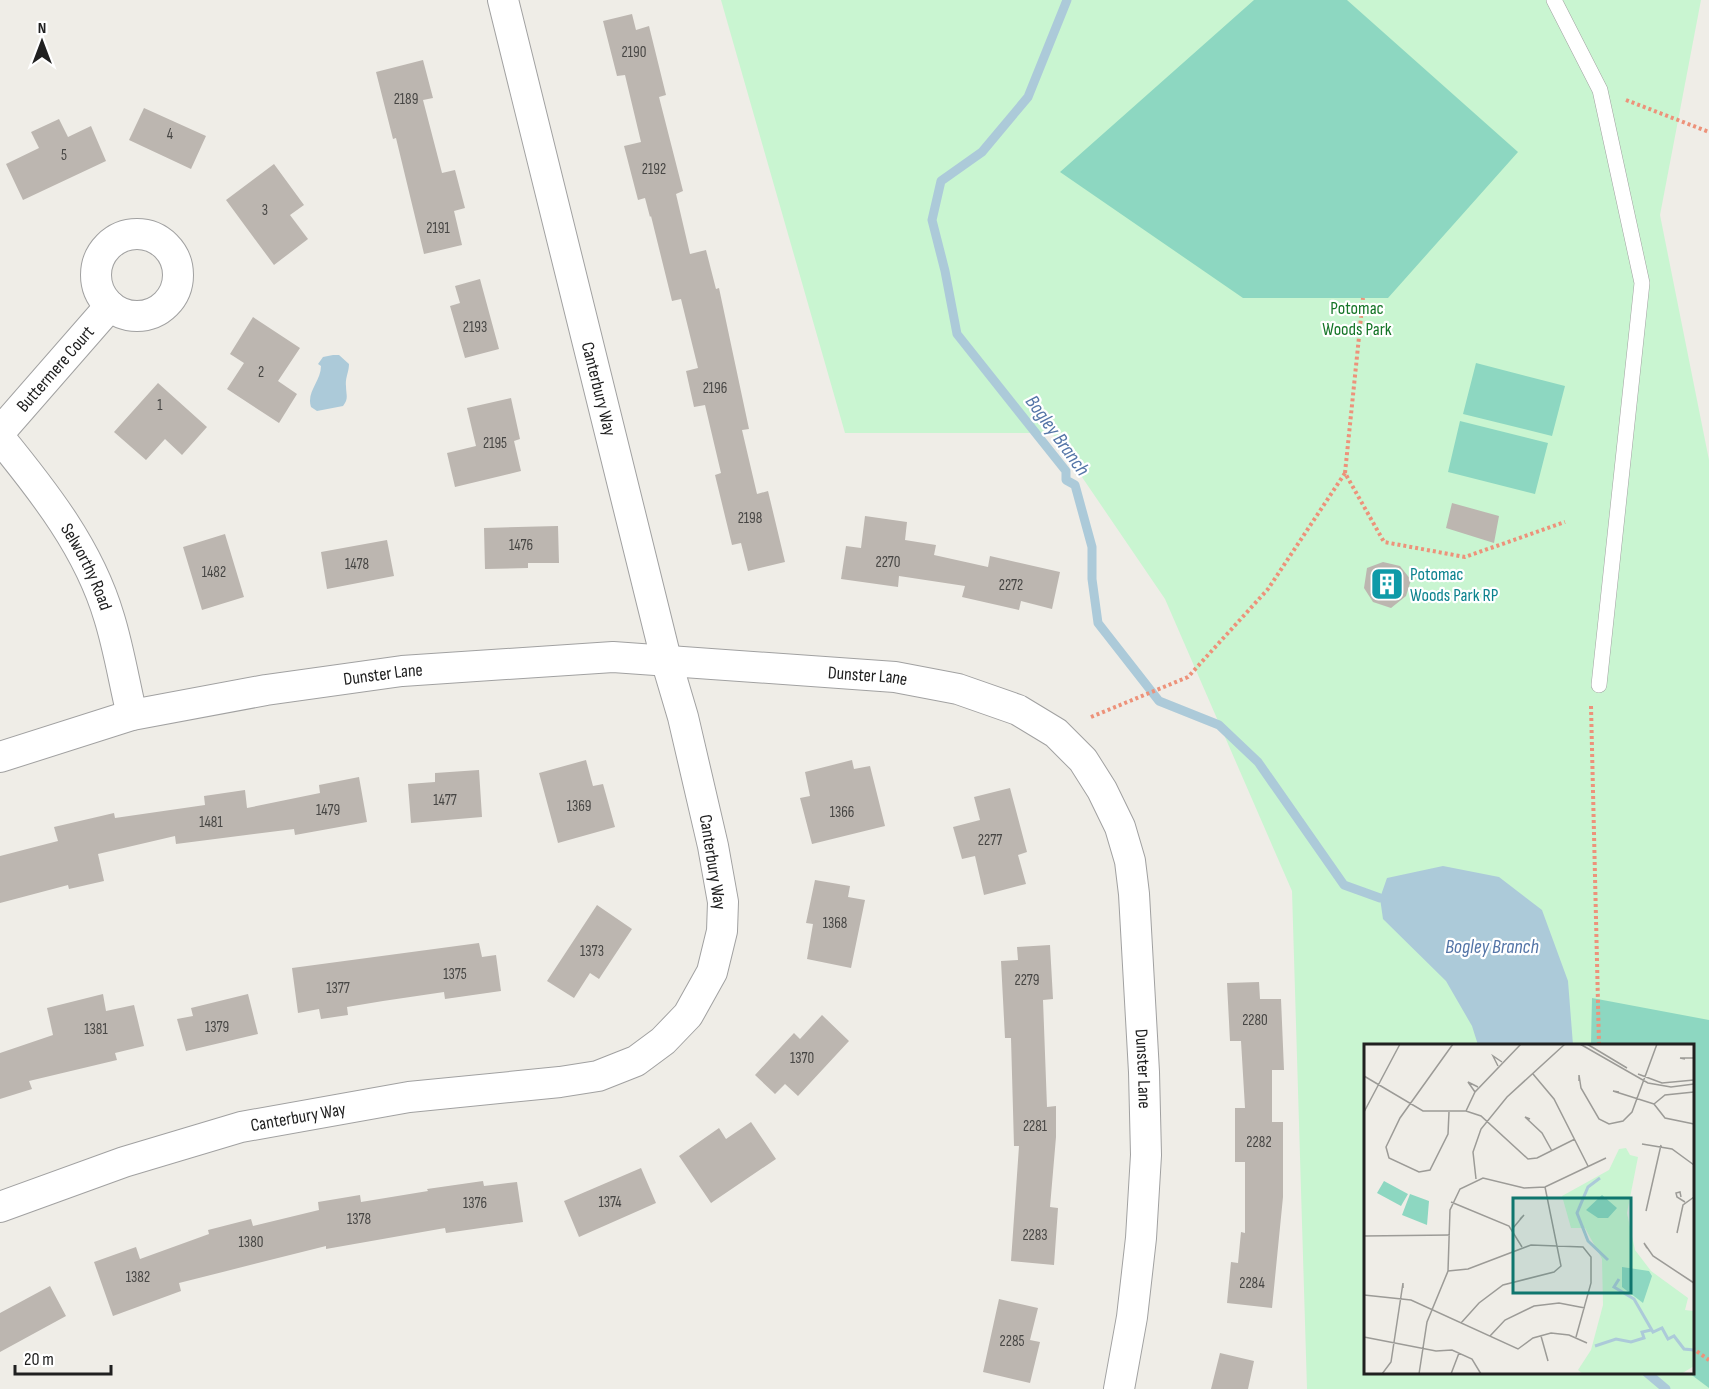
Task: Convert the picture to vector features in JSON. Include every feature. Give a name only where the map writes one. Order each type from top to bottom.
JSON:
[{"type":"street","name":"Canterbury Way","points":[[0,1207],[124,1162],[241,1127],[409,1096],[560,1082],[598,1076],[636,1061],[663,1041],[688,1015],[712,972],[722,931],[723,902],[713,846],[686,728],[667,663],[503,0]]},
{"type":"street","name":"Buttermere Court","points":[[0,432],[110,306]]},
{"type":"street","name":"Selworthy Road","points":[[0,438],[48,497],[87,563],[109,615],[132,715]]},
{"type":"street","name":"Dunster Lane","points":[[0,757],[132,715],[266,690],[402,671],[613,657],[667,663],[895,678],[958,689],[1018,710],[1056,733],[1083,760],[1102,790],[1120,827],[1130,861],[1134,894],[1144,1072],[1146,1155],[1141,1238],[1132,1317],[1119,1389]]},
{"type":"lane","points":[[1554,0],[1600,90],[1642,283],[1599,685]]},
{"type":"path","points":[[1600,90],[1709,132]]},
{"type":"path","points":[[1091,717],[1188,677],[1268,589],[1345,473],[1363,298]]},
{"type":"path","points":[[1345,473],[1384,542],[1465,557],[1565,522]]},
{"type":"path","points":[[1591,704],[1599,1044]]},
{"type":"path","points":[[1694,1349],[1709,1360]]},
{"type":"green space","name":"Potomac Woods Park","points":[[721,0],[1701,0],[1660,215],[1709,460],[1709,1389],[1307,1389],[1292,891],[1165,599],[1052,433],[845,433]]},
{"type":"green space","points":[[1254,0],[1347,0],[1518,152],[1388,298],[1243,298],[1060,172]]},
{"type":"green space","points":[[1476,363],[1565,386],[1552,436],[1463,414]]},
{"type":"green space","points":[[1460,421],[1548,443],[1535,494],[1448,472]]},
{"type":"green space","points":[[1592,998],[1709,1020],[1709,1388],[1690,1374],[1694,1374],[1694,1044],[1591,1044]]},
{"type":"water","points":[[339,355],[349,364],[346,401],[343,406],[317,411],[311,407],[310,396],[319,377],[321,366],[318,364],[323,357]]},
{"type":"water","name":"Bogley Branch","points":[[1443,866],[1499,877],[1542,910],[1568,981],[1573,1044],[1478,1044],[1472,1026],[1446,981],[1383,919],[1380,898],[1387,878]]},
{"type":"building","points":[[632,14],[636,30],[649,26],[666,95],[659,97],[683,191],[676,194],[690,254],[706,250],[716,289],[719,288],[749,429],[742,430],[757,494],[768,491],[785,562],[748,571],[741,543],[732,545],[715,475],[721,473],[705,405],[694,407],[686,371],[698,368],[681,299],[672,301],[651,216],[645,198],[638,200],[624,146],[641,142],[625,75],[617,76],[603,21]]},
{"type":"building","points":[[423,60],[433,98],[423,100],[442,173],[455,170],[465,208],[454,211],[462,245],[424,254],[396,138],[393,139],[376,72]]},
{"type":"building","points":[[144,108],[206,136],[191,169],[129,140]]},
{"type":"building","points":[[59,119],[68,137],[91,126],[106,161],[23,200],[6,164],[39,148],[31,132]]},
{"type":"building","points":[[274,164],[304,205],[290,215],[308,239],[274,265],[226,200]]},
{"type":"building","points":[[480,279],[499,349],[465,358],[450,306],[460,303],[455,286]]},
{"type":"building","points":[[253,317],[300,348],[278,381],[297,394],[279,423],[227,389],[244,363],[230,354]]},
{"type":"building","points":[[158,383],[207,427],[182,455],[165,439],[146,460],[114,432]]},
{"type":"building","points":[[511,398],[520,439],[514,441],[521,471],[455,487],[447,453],[476,446],[467,408]]},
{"type":"building","points":[[1452,503],[1499,516],[1494,543],[1446,528]]},
{"type":"building","points":[[865,516],[907,522],[905,540],[936,545],[934,555],[988,567],[990,556],[1060,572],[1052,609],[1021,601],[1019,610],[962,597],[965,586],[899,576],[898,587],[841,579],[846,546],[861,548]]},
{"type":"building","points":[[558,526],[559,563],[528,563],[528,568],[485,569],[484,528]]},
{"type":"building","points":[[225,534],[244,597],[202,610],[183,547]]},
{"type":"building","points":[[387,540],[394,576],[327,589],[321,552]]},
{"type":"building","name":"Potomac Woods Park RP","points":[[1383,562],[1400,566],[1411,580],[1406,596],[1391,608],[1373,602],[1364,588],[1367,568]]},
{"type":"building","points":[[586,760],[593,786],[603,784],[615,827],[558,843],[539,773]]},
{"type":"building","points":[[852,760],[854,769],[870,766],[885,826],[812,844],[800,798],[810,796],[805,772]]},
{"type":"building","points":[[479,770],[482,817],[411,823],[408,784],[435,782],[435,773]]},
{"type":"building","points":[[359,777],[367,822],[295,835],[294,829],[176,844],[175,836],[98,854],[104,881],[69,889],[68,885],[0,903],[0,856],[58,841],[54,827],[114,813],[115,818],[205,805],[204,796],[245,790],[247,808],[320,793],[319,785]]},
{"type":"building","points":[[1010,788],[1027,852],[1018,855],[1026,884],[984,895],[975,856],[962,859],[953,827],[980,820],[974,797]]},
{"type":"building","points":[[815,880],[850,886],[848,897],[865,900],[851,968],[807,959],[813,924],[806,923]]},
{"type":"building","points":[[597,905],[632,929],[599,979],[590,973],[574,998],[547,981]]},
{"type":"building","points":[[479,943],[482,957],[496,955],[501,991],[445,999],[444,992],[383,1001],[347,1007],[348,1015],[321,1019],[319,1009],[298,1013],[292,968]]},
{"type":"building","points":[[1050,945],[1053,999],[1043,1000],[1047,1107],[1056,1106],[1056,1137],[1050,1207],[1058,1208],[1054,1265],[1011,1261],[1019,1146],[1014,1146],[1011,1038],[1005,1038],[1001,961],[1018,960],[1017,947]]},
{"type":"building","points":[[1259,982],[1260,999],[1281,999],[1284,1070],[1272,1070],[1272,1122],[1283,1122],[1283,1197],[1272,1308],[1227,1303],[1231,1262],[1238,1263],[1241,1232],[1245,1233],[1245,1162],[1235,1162],[1235,1108],[1245,1108],[1241,1041],[1230,1041],[1227,983]]},
{"type":"building","points":[[103,994],[106,1011],[134,1005],[144,1046],[115,1053],[117,1060],[29,1081],[32,1089],[0,1099],[0,1053],[53,1035],[47,1008]]},
{"type":"building","points":[[248,994],[258,1034],[186,1051],[177,1019],[193,1016],[191,1008]]},
{"type":"building","points":[[822,1015],[849,1041],[798,1096],[785,1084],[775,1094],[755,1075],[794,1033],[800,1039]]},
{"type":"building","points":[[751,1122],[776,1159],[711,1203],[679,1156],[719,1128],[726,1139]]},
{"type":"building","points":[[641,1168],[656,1203],[579,1237],[564,1201]]},
{"type":"building","points":[[483,1181],[484,1186],[517,1182],[523,1222],[446,1233],[445,1228],[326,1249],[326,1246],[179,1283],[181,1291],[113,1316],[94,1262],[136,1247],[140,1259],[209,1234],[208,1230],[251,1219],[253,1226],[319,1210],[318,1202],[360,1195],[361,1202]]},
{"type":"building","points":[[50,1286],[66,1316],[0,1352],[0,1313]]},
{"type":"building","points":[[999,1299],[1038,1308],[1030,1340],[1040,1342],[1030,1383],[983,1372]]},
{"type":"building","points":[[1220,1353],[1254,1361],[1248,1389],[1211,1389]]},
{"type":"waterway","name":"Bogley Branch","points":[[1067,0],[1028,97],[982,152],[941,181],[932,220],[957,334],[1066,471],[1066,480],[1075,485],[1092,547],[1092,579],[1098,623],[1159,701],[1219,725],[1258,762],[1344,885],[1380,898]]},
{"type":"waterway","name":"Bogley Branch","points":[[1648,1374],[1666,1389]]},
{"type":"place","name":"Potomac Woods Park RP","points":[[1387,584]]}]
